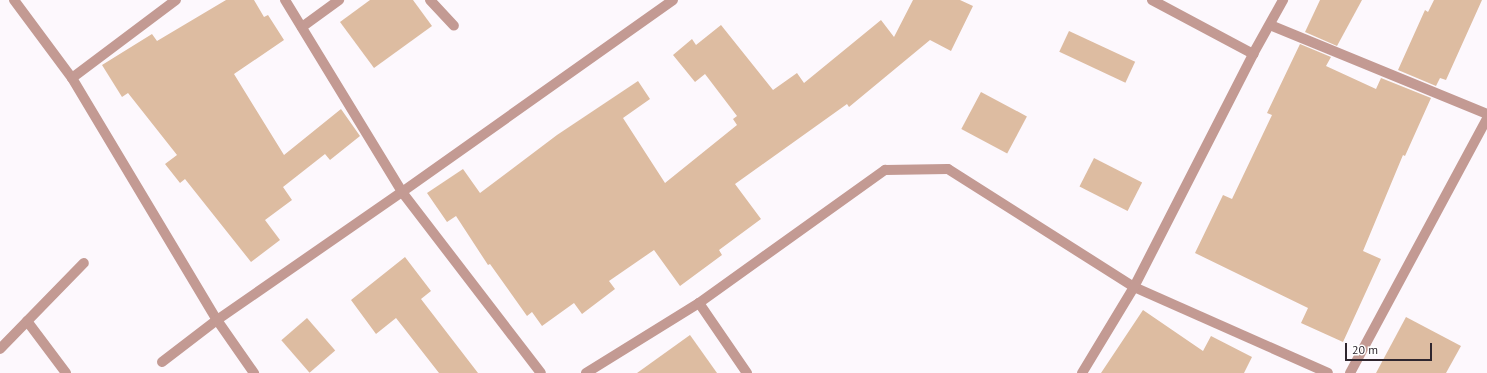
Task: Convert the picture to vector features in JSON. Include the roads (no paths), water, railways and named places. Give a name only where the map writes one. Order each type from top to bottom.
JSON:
[{"type":"street","points":[[14,0],[72,78],[217,320],[254,373]]},
{"type":"street","points":[[72,78],[176,0]]},
{"type":"street","points":[[285,0],[402,192],[541,373]]},
{"type":"street","points":[[302,27],[339,0]]},
{"type":"street","points":[[430,0],[454,26]]},
{"type":"street","points":[[162,362],[217,320],[402,192],[673,0]]},
{"type":"street","points":[[1152,0],[1253,54]]},
{"type":"street","points":[[1082,373],[1134,287],[1253,54],[1283,0]]},
{"type":"street","points":[[1270,24],[1487,114]]},
{"type":"street","points":[[1350,373],[1487,119]]},
{"type":"street","points":[[586,373],[699,303],[885,170],[948,169],[1134,287],[1328,373]]},
{"type":"street","points":[[0,350],[84,263]]},
{"type":"street","points":[[699,303],[747,373]]},
{"type":"street","points":[[27,321],[66,373]]}]
